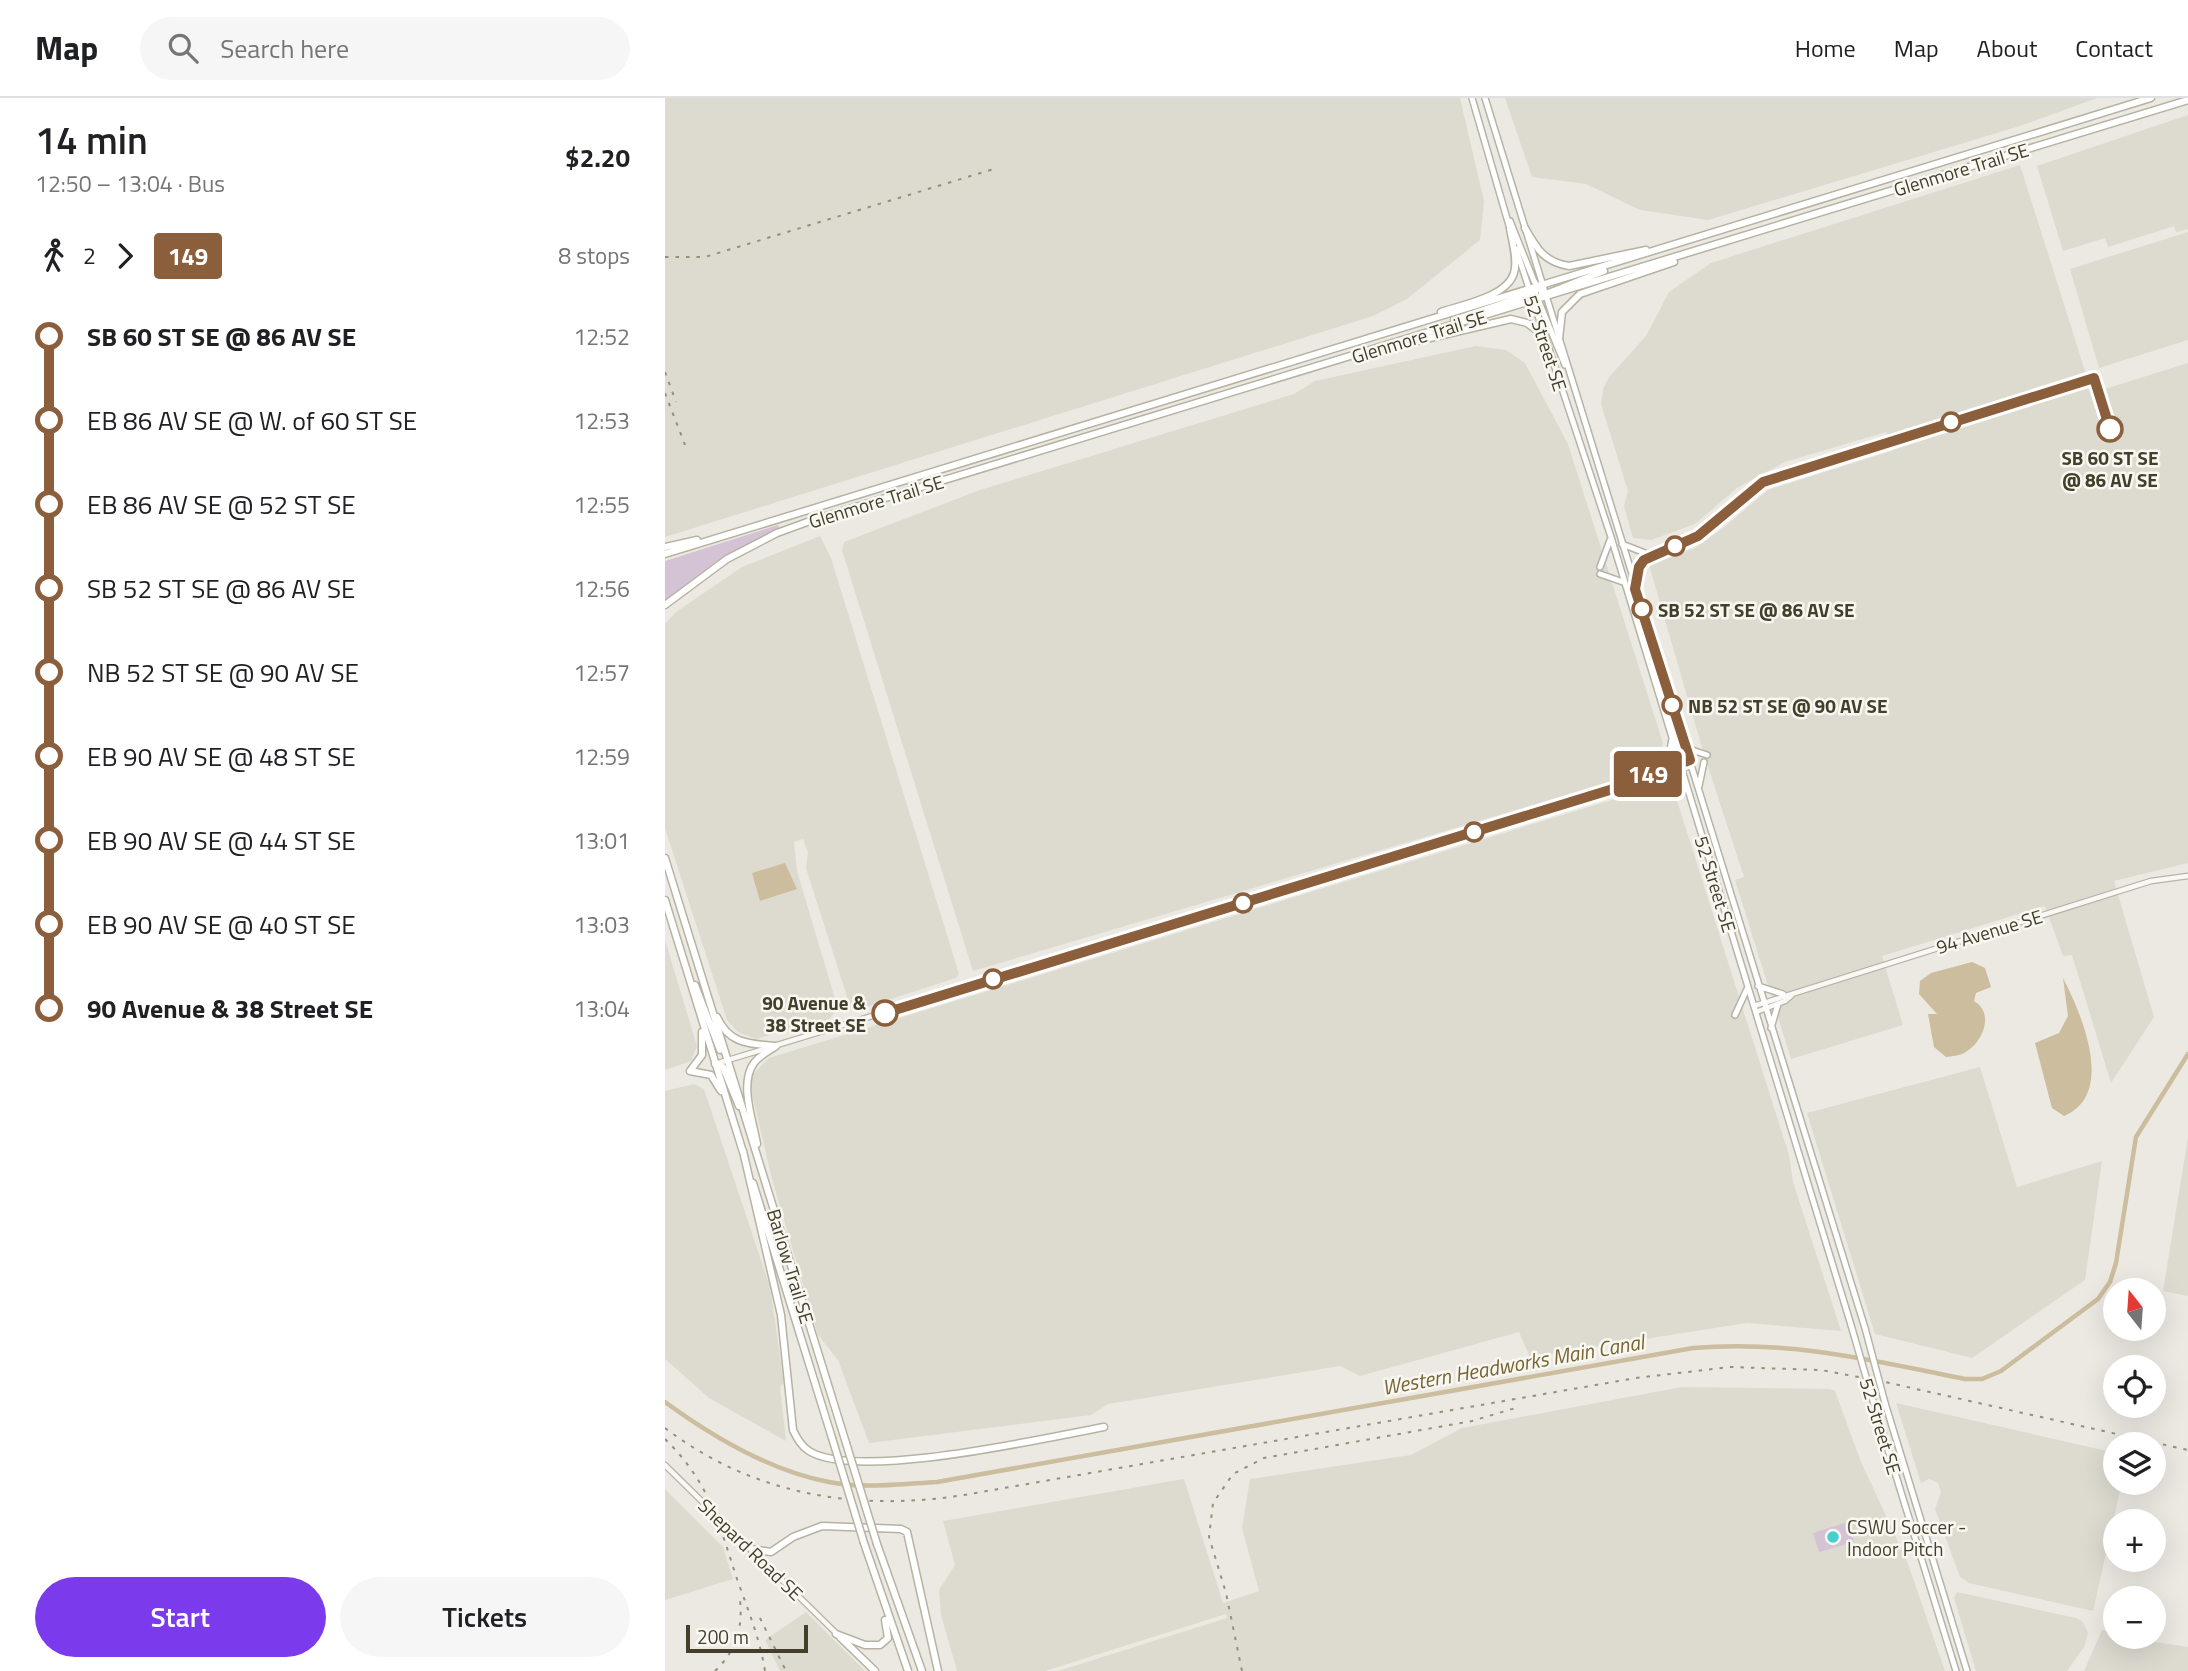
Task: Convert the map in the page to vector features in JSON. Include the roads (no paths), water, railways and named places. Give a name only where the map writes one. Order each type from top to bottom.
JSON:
[{"type":"main road","name":"52 Street SE","points":[[1472,98],[1510,228],[1559,339],[1699,789],[1763,1006],[1865,1328],[1885,1403],[1967,1671]]},
{"type":"main road","name":"52 Street SE","points":[[1485,98],[1525,228],[1542,334],[1611,537],[1956,1671]]},
{"type":"main road","name":"Glenmore Trail SE","points":[[665,605],[727,559],[777,533],[810,521],[1409,339],[1613,264],[2151,98]]},
{"type":"main road","name":"Glenmore Trail SE","points":[[667,553],[1393,331],[1697,250],[2188,100]]},
{"type":"main road","points":[[1506,215],[1517,232],[1557,354],[1568,371]]},
{"type":"main road","points":[[1393,331],[1495,292],[1509,281],[1515,264],[1510,228]]},
{"type":"main road","points":[[1525,228],[1544,257],[1569,266],[1665,248]]},
{"type":"main road","points":[[1559,339],[1562,312],[1580,294],[1688,257],[1697,250]]},
{"type":"main road","points":[[1376,349],[1501,320],[1520,320],[1542,334]]},
{"type":"main road","points":[[665,547],[723,536]]},
{"type":"main road","points":[[1600,567],[1611,537]]},
{"type":"main road","points":[[1622,544],[1645,552]]},
{"type":"main road","points":[[1635,589],[1639,567],[1644,560]]},
{"type":"main road","points":[[1600,574],[1624,583]]},
{"type":"main road","points":[[1663,769],[1668,761],[1672,736]]},
{"type":"main road","points":[[1686,748],[1707,755]]},
{"type":"main road","points":[[1699,789],[1705,762]]},
{"type":"main road","points":[[1656,777],[1676,780],[1686,787]]},
{"type":"main road","name":"Barlow Trail SE","points":[[665,858],[877,1544],[922,1671]]},
{"type":"main road","name":"Barlow Trail SE","points":[[665,900],[877,1586],[908,1671]]},
{"type":"main road","points":[[683,960],[720,1052],[727,1060]]},
{"type":"main road","points":[[703,982],[726,1033],[746,1044],[776,1046]]},
{"type":"main road","points":[[1735,1015],[1743,1003],[1748,986]]},
{"type":"main road","points":[[1758,986],[1783,994]]},
{"type":"main road","points":[[1771,1031],[1778,1004]]},
{"type":"main road","points":[[699,1012],[704,1049],[690,1071],[711,1075],[728,1102]]},
{"type":"main road","points":[[761,1170],[747,1085],[754,1062],[776,1046]]},
{"type":"main road","points":[[715,1064],[723,1067],[745,1117]]},
{"type":"main road","points":[[743,1151],[781,1315],[793,1430],[799,1442],[809,1451],[828,1458],[888,1461],[952,1454],[1104,1427]]},
{"type":"main road","points":[[751,1549],[771,1552],[793,1537],[822,1526],[901,1529],[907,1532],[938,1671]]},
{"type":"main road","points":[[836,1634],[873,1646],[885,1642],[888,1630],[877,1586]]},
{"type":"main road","points":[[836,1634],[875,1671]]},
{"type":"street","points":[[1639,781],[1644,776],[1663,769],[1691,763]]},
{"type":"street","points":[[715,1064],[1656,777],[1680,766]]},
{"type":"street","name":"94 Avenue SE","points":[[1763,1006],[1778,1004],[1793,994],[2151,881],[2188,876]]},
{"type":"street","name":"94 Avenue SE","points":[[1755,1009],[1783,994],[1793,994]]},
{"type":"street","name":"Shepard Road SE","points":[[665,1465],[836,1634]]},
{"type":"waterway","name":"Western Headworks Main Canal","points":[[665,1402],[722,1440],[785,1470],[842,1484],[883,1485],[937,1482],[1693,1348],[1729,1346],[1797,1349],[1965,1379],[1982,1379],[2001,1371],[2098,1299],[2110,1282],[2116,1263],[2136,1137],[2188,1054]]},
{"type":"railway","points":[[665,257],[705,257],[997,168]]},
{"type":"railway","points":[[665,372],[676,402]]},
{"type":"railway","points":[[665,393],[685,445]]},
{"type":"railway","points":[[665,1428],[699,1451],[770,1483],[845,1499],[924,1500],[1636,1378],[1730,1367],[1821,1370],[2188,1450]]},
{"type":"railway","points":[[1242,1671],[1226,1593],[1209,1537],[1213,1503],[1233,1474],[1264,1458],[1472,1421],[1519,1407]]},
{"type":"railway","points":[[665,1439],[693,1472],[712,1506],[754,1626],[765,1671]]},
{"type":"railway","points":[[715,1671],[737,1638],[740,1600]]},
{"type":"railway","points":[[760,1618],[786,1671]]},
{"type":"place","name":"SB 60 ST SE @ 86 AV SE","points":[[2110,429]]},
{"type":"place","name":"SB 52 ST SE @ 86 AV SE","points":[[1642,609]]},
{"type":"place","name":"NB 52 ST SE @ 90 AV SE","points":[[1672,705]]},
{"type":"place","name":"90 Avenue & 38 Street SE","points":[[885,1013]]},
{"type":"place","name":"CSWU Soccer - Indoor Pitch","points":[[1833,1537]]}]
